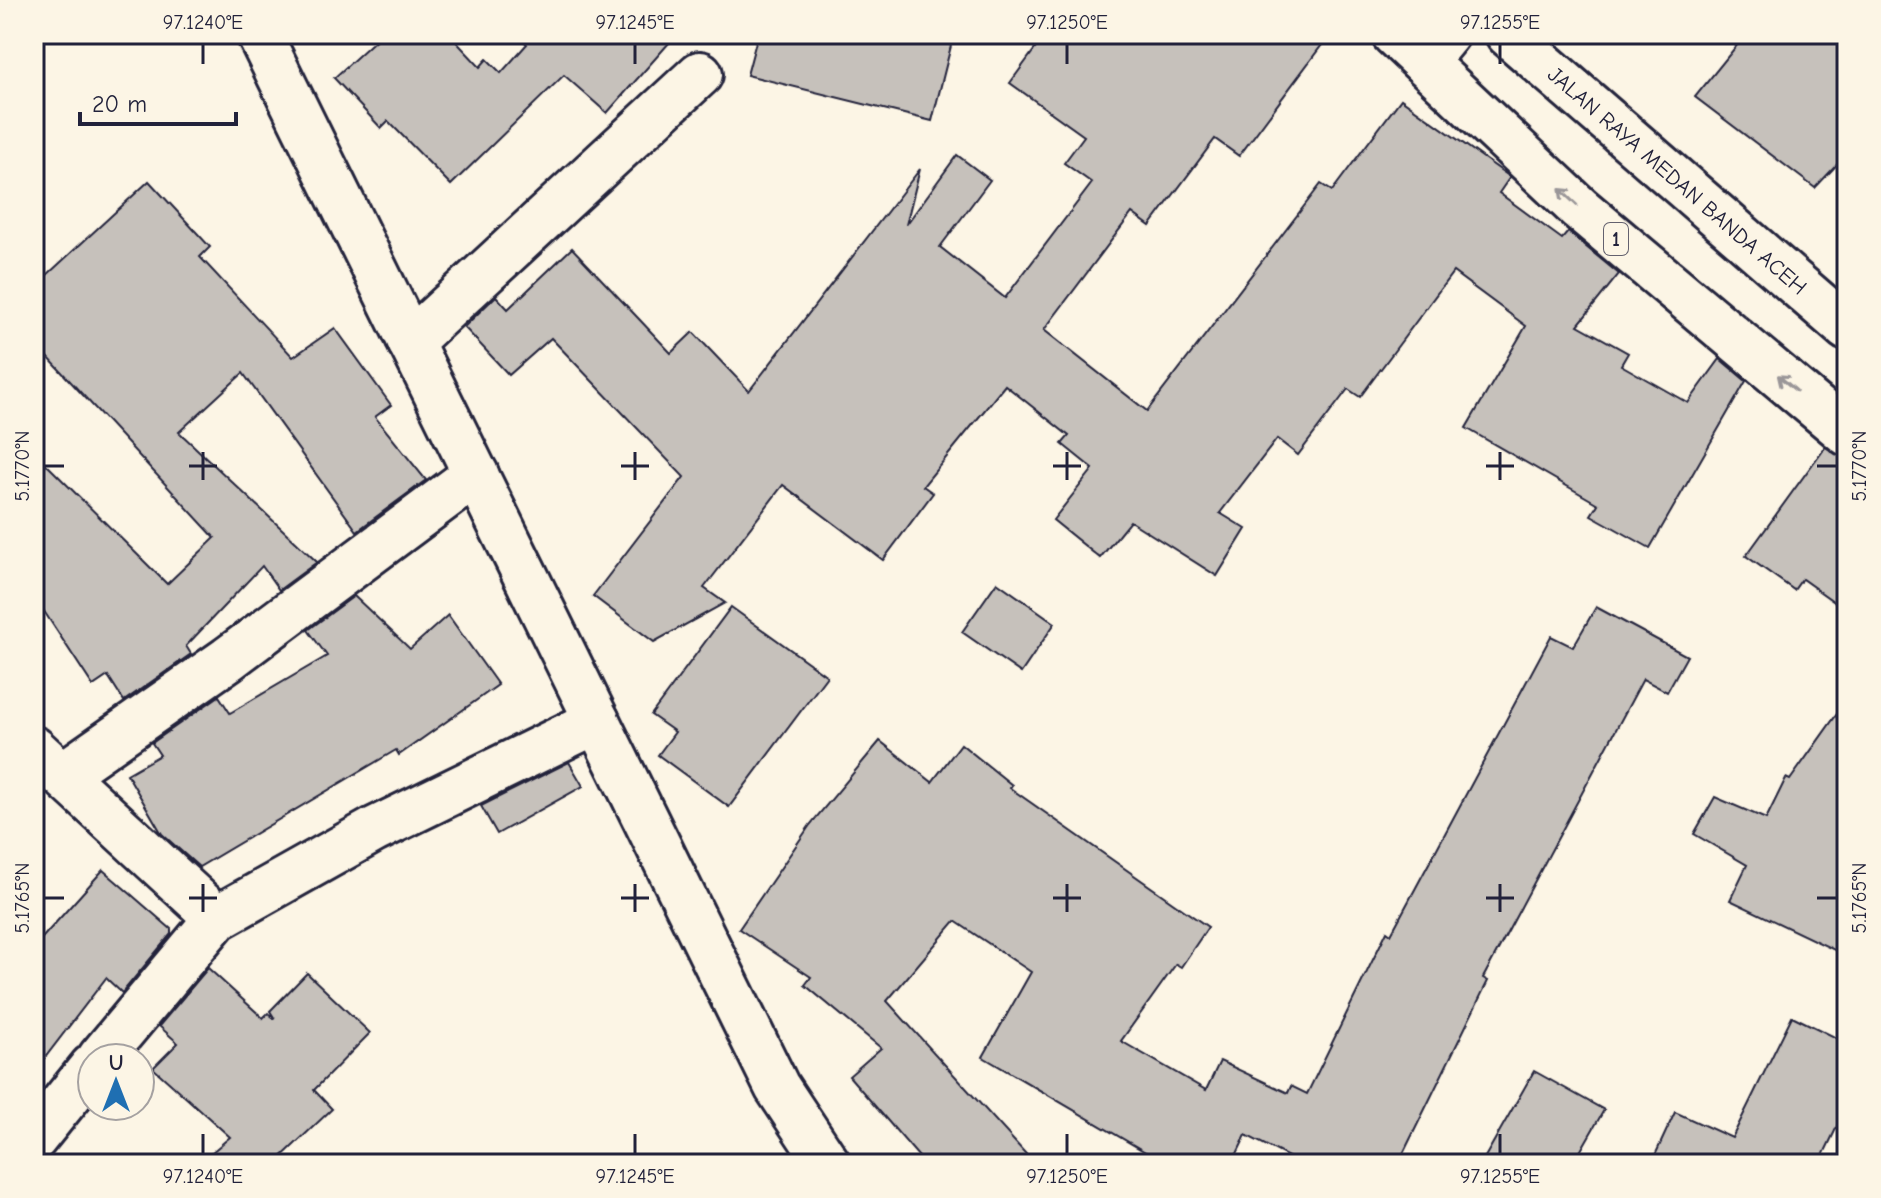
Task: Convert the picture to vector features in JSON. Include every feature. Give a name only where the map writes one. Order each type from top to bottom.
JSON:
[{"type":"main road","points":[[259,34],[777,1087],[817,1159]]},
{"type":"main road","name":"JALAN RAYA MEDAN BANDA ACEH","points":[[1508,34],[1847,328]]},
{"type":"main road","name":"1","points":[[1422,43],[1579,208],[1847,433]]},
{"type":"main road","points":[[410,342],[700,74]]},
{"type":"main road","points":[[217,918],[48,762],[228,659],[476,474]]},
{"type":"main road","points":[[113,1042],[176,963],[217,918],[374,830],[597,721]]},
{"type":"main road","points":[[34,1139],[76,1087]]},
{"type":"building","points":[[382,34],[449,34],[480,67],[487,59],[501,73],[527,44],[516,34],[677,34],[607,113],[564,75],[451,185],[388,121],[381,128],[334,78]]},
{"type":"building","points":[[758,34],[954,34],[932,121],[747,75]]},
{"type":"building","points":[[1046,34],[1330,34],[1239,156],[1215,139],[1150,226],[1132,213],[1044,330],[1147,411],[1321,184],[1332,191],[1401,99],[1510,177],[1499,193],[1562,239],[1568,232],[1619,274],[1578,325],[1628,353],[1621,365],[1688,403],[1720,359],[1746,381],[1650,548],[1591,515],[1598,504],[1466,428],[1526,326],[1453,272],[1360,397],[1348,389],[1298,455],[1277,439],[1220,513],[1246,529],[1217,576],[1130,521],[1100,558],[1053,520],[1093,469],[1062,444],[1069,436],[1005,385],[923,486],[933,493],[883,560],[783,485],[704,588],[725,603],[654,642],[593,596],[684,477],[551,338],[509,375],[464,327],[496,296],[508,309],[572,248],[671,353],[693,332],[749,391],[920,169],[906,225],[957,155],[990,180],[940,247],[1005,298],[1092,183],[1064,163],[1084,136],[1010,83]]},
{"type":"building","points":[[1746,34],[1847,34],[1847,154],[1815,188],[1695,97]]},
{"type":"building","points":[[149,181],[210,247],[200,257],[293,357],[335,328],[391,405],[375,417],[426,480],[357,531],[243,373],[179,432],[317,562],[279,590],[262,566],[186,646],[191,654],[124,701],[108,676],[93,686],[34,596],[34,452],[167,584],[215,538],[34,342],[34,287]]},
{"type":"building","points":[[1825,447],[1847,457],[1847,611],[1802,579],[1794,590],[1746,556]]},
{"type":"building","points":[[997,582],[1055,623],[1021,673],[962,632]]},
{"type":"building","points":[[354,596],[410,649],[448,615],[498,685],[399,755],[396,750],[199,867],[162,834],[127,774],[160,755],[152,743],[219,696],[230,713],[327,656],[308,630]]},
{"type":"building","points":[[731,607],[827,676],[729,807],[658,755],[675,732],[651,715]]},
{"type":"building","points":[[1596,607],[1687,656],[1667,692],[1643,679],[1483,978],[1488,981],[1398,1164],[1302,1164],[1246,1135],[1232,1164],[1166,1164],[983,1057],[1031,972],[955,921],[887,1001],[1035,1164],[925,1164],[849,1076],[881,1048],[805,985],[811,977],[739,929],[810,825],[880,741],[932,782],[961,744],[1012,785],[1010,788],[1208,927],[1181,967],[1176,964],[1121,1041],[1206,1090],[1220,1061],[1288,1093],[1291,1086],[1307,1094],[1387,931],[1391,934],[1551,636],[1573,647]]},
{"type":"building","points":[[1847,700],[1847,956],[1730,900],[1747,865],[1694,834],[1715,797],[1766,819],[1786,778],[1790,780]]},
{"type":"building","points":[[569,762],[583,786],[497,834],[481,806]]},
{"type":"building","points":[[103,870],[171,929],[171,934],[122,993],[106,978],[34,1072],[34,947]]},
{"type":"building","points":[[208,968],[263,1018],[268,1013],[275,1019],[270,1011],[307,973],[370,1033],[314,1090],[332,1109],[274,1164],[198,1164],[230,1137],[156,1071],[156,1065],[178,1043],[159,1026]]},
{"type":"building","points":[[1792,1016],[1847,1043],[1847,1106],[1819,1164],[1651,1164],[1675,1112],[1732,1138]]},
{"type":"building","points":[[1534,1071],[1604,1110],[1573,1164],[1481,1164]]}]
